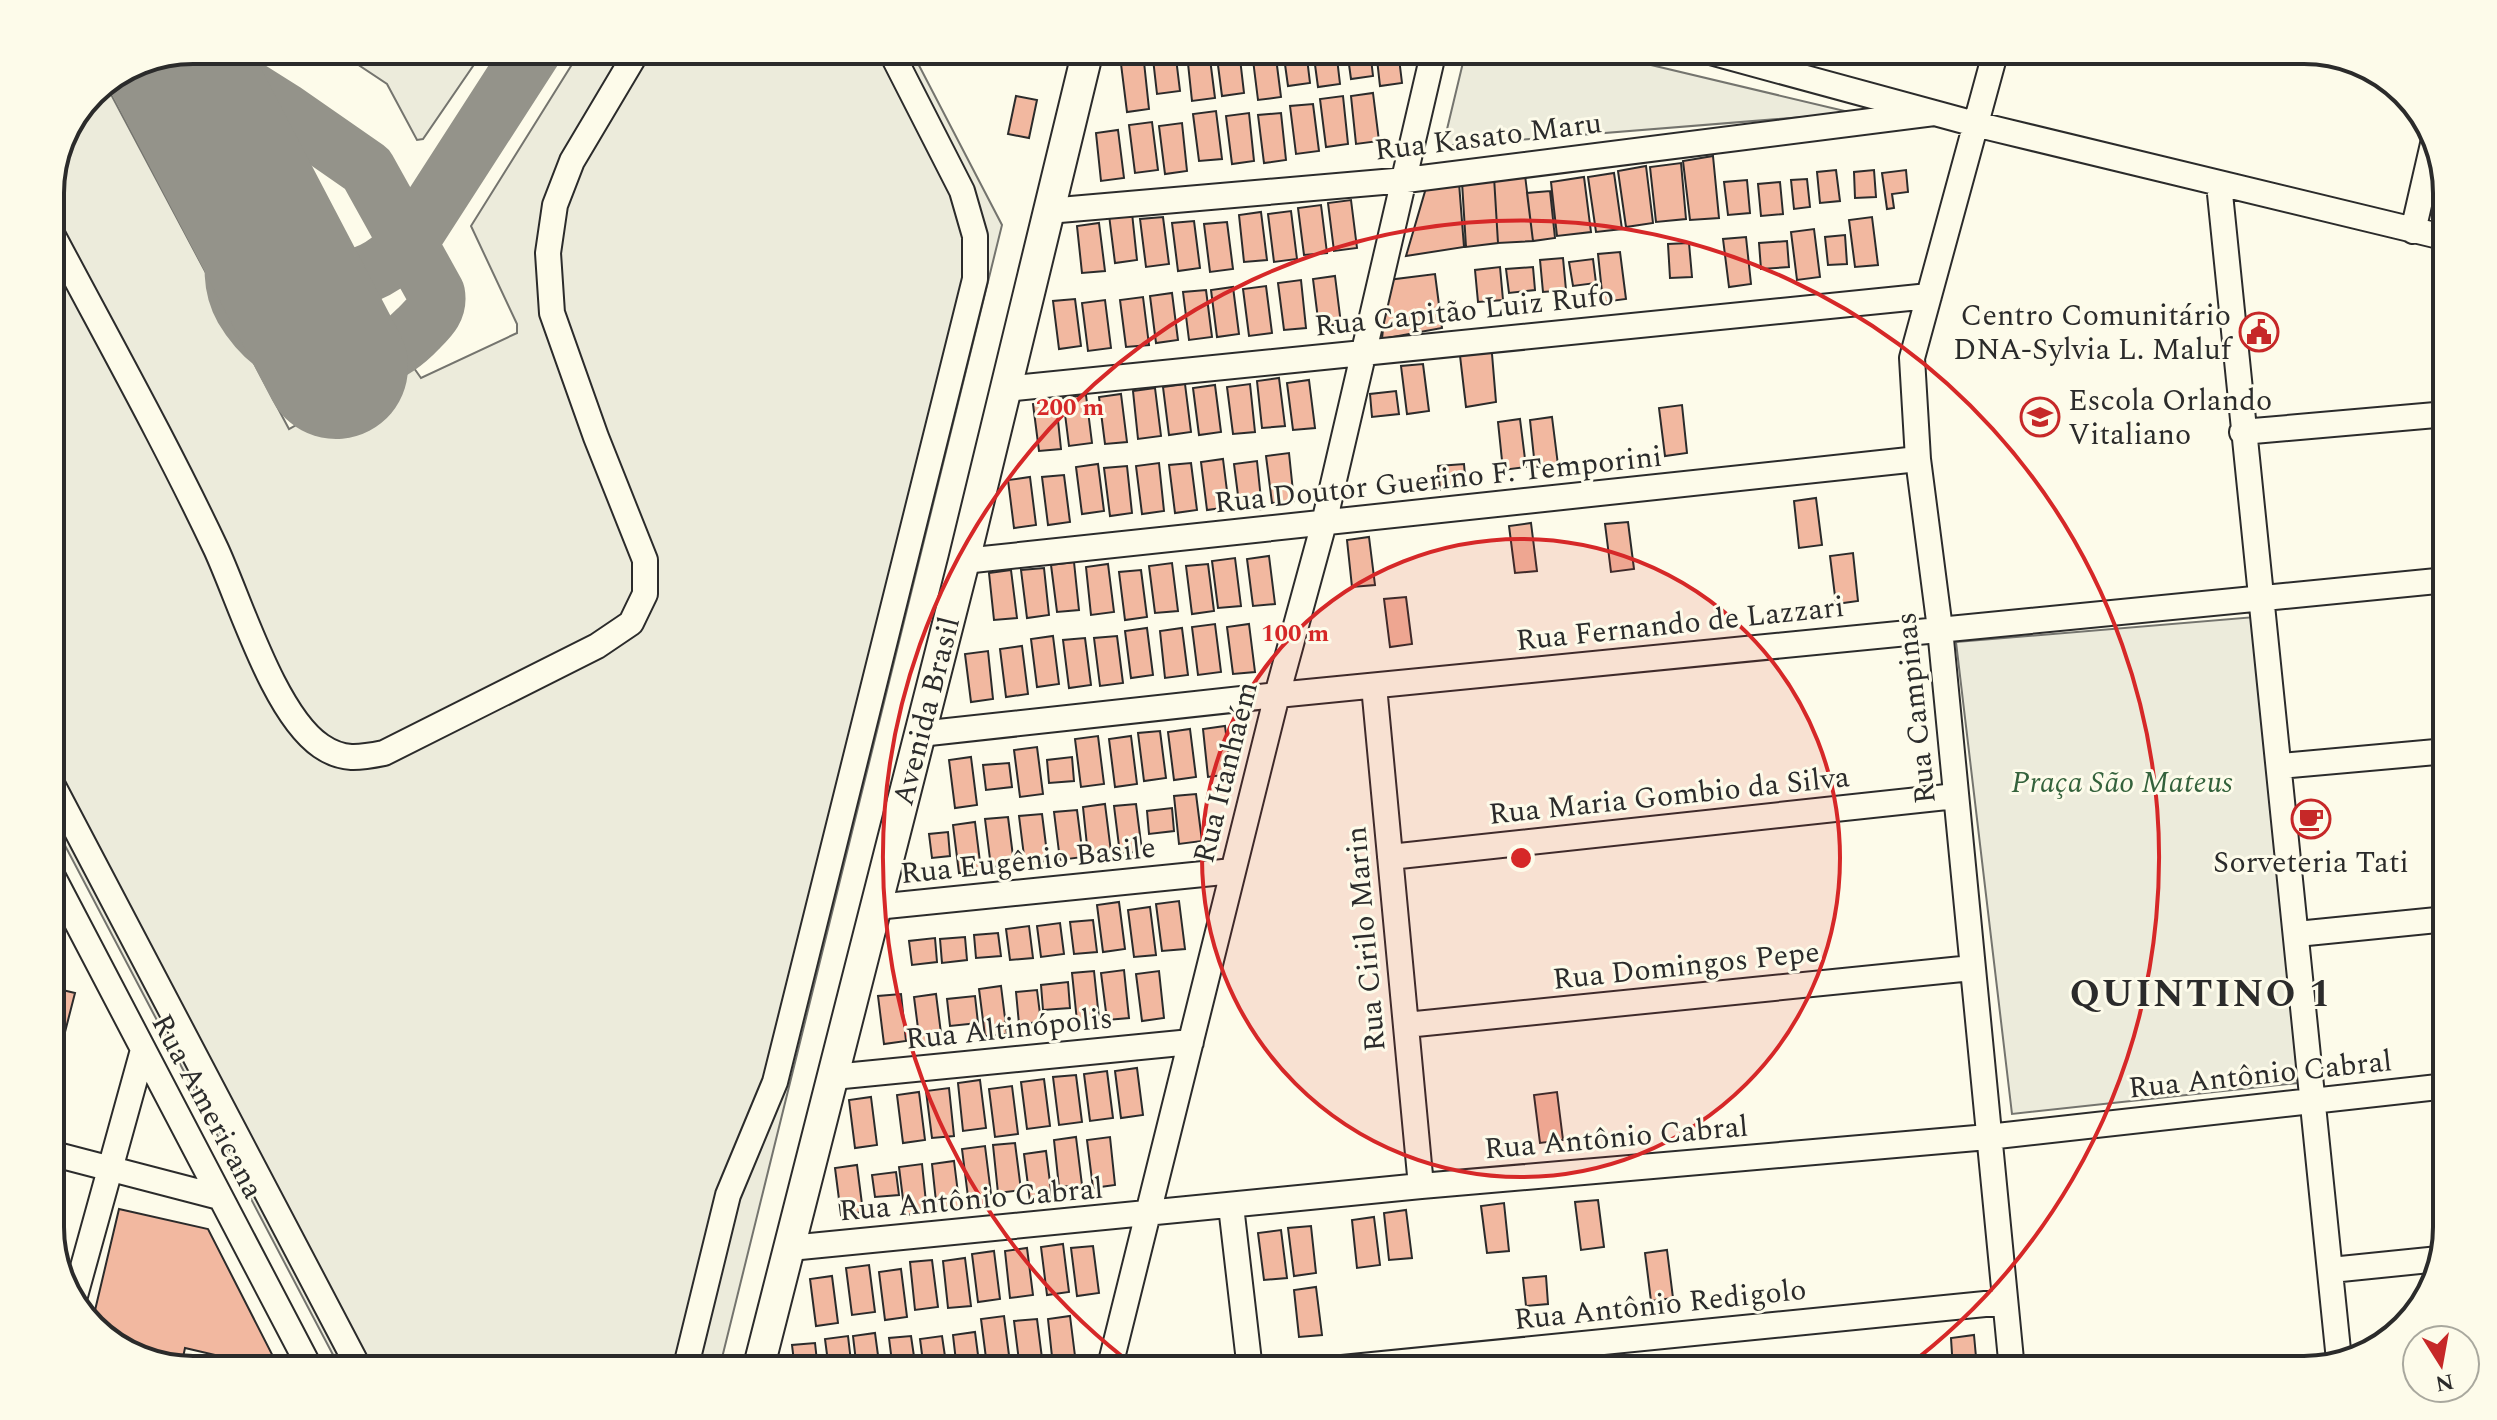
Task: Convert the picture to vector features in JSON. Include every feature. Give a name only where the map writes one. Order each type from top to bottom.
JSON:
[{"type":"main road","name":"Avenida Brasil","points":[[762,1356],[964,561],[1085,64]]},
{"type":"street","points":[[64,257],[215,548],[275,684],[295,718],[320,745],[349,760],[384,753],[597,646],[631,623],[645,594],[645,560],[596,437],[552,313],[548,253],[555,205],[572,161],[630,64]]},
{"type":"street","points":[[688,1356],[728,1195],[775,1082],[975,279],[975,236],[962,191],[897,64]]},
{"type":"street","name":"Rua Itanhaém","points":[[1113,1356],[1277,695],[1324,523],[1431,64]]},
{"type":"street","points":[[1789,64],[1975,124],[2433,235]]},
{"type":"street","name":"Rua Campinas","points":[[1992,64],[1912,358],[1918,459],[1940,629],[2011,1356]]},
{"type":"street","name":"Rua Kasato Maru","points":[[1048,211],[1406,180],[1934,113]]},
{"type":"street","points":[[2413,231],[2429,162]]},
{"type":"street","points":[[2219,184],[2338,1352]]},
{"type":"street","name":"Rua Capitão Luiz Rufo","points":[[1005,389],[1929,296]]},
{"type":"street","points":[[2242,432],[2433,415]]},
{"type":"street","name":"Rua Doutor Guerino F. Temporini","points":[[964,561],[1918,459]]},
{"type":"street","name":"Rua Fernando de Lazzari","points":[[920,734],[1277,695],[2433,581]]},
{"type":"street","name":"Rua Cirilo Marin","points":[[1374,686],[1421,1186]]},
{"type":"street","points":[[2280,766],[2433,752]]},
{"type":"street","name":"Rua Maria Gombio da Silva","points":[[1390,857],[1956,796]]},
{"type":"street","points":[[64,807],[353,1356]]},
{"type":"street","name":"Rua Eugênio Basile","points":[[876,907],[1233,871]]},
{"type":"street","name":"Rua Americana","points":[[64,898],[304,1356]]},
{"type":"street","points":[[2297,934],[2433,920]]},
{"type":"street","name":"Rua Domingos Pepe","points":[[1406,1025],[1972,968]]},
{"type":"street","name":"Rua Altinópolis","points":[[833,1077],[1191,1042]]},
{"type":"street","points":[[78,1285],[143,1050]]},
{"type":"street","name":"Rua Antônio Cabral","points":[[790,1248],[1421,1186],[1988,1137],[2433,1087]]},
{"type":"street","points":[[64,1157],[219,1197]]},
{"type":"street","points":[[1231,1206],[1248,1356]]},
{"type":"street","points":[[2331,1270],[2429,1260]]},
{"type":"street","name":"Rua Antônio Redigolo","points":[[1463,1356],[2005,1302]]},
{"type":"green space","points":[[357,64],[474,64],[423,139],[417,140],[387,84]]},
{"type":"green space","points":[[572,64],[918,64],[1002,225],[722,1356],[334,1356],[64,844],[64,185],[68,160],[77,136],[111,94],[289,429],[409,361],[421,378],[517,333],[517,324],[471,226]]},
{"type":"green space","points":[[1463,64],[1647,64],[1853,113],[1443,146]]},
{"type":"green space","name":"Praça São Mateus","points":[[2255,617],[2298,1083],[2012,1114],[1956,642]]},
{"type":"building","points":[[1121,64],[1144,64],[1149,109],[1127,112]]},
{"type":"building","points":[[1154,64],[1177,64],[1180,91],[1157,94]]},
{"type":"building","points":[[1188,64],[1211,64],[1215,98],[1192,101]]},
{"type":"building","points":[[1218,64],[1241,64],[1244,93],[1222,96]]},
{"type":"building","points":[[1254,64],[1277,64],[1281,97],[1258,100]]},
{"type":"building","points":[[1285,64],[1308,64],[1310,83],[1288,86]]},
{"type":"building","points":[[1315,64],[1338,64],[1340,84],[1318,87]]},
{"type":"building","points":[[1349,64],[1372,64],[1373,76],[1351,79]]},
{"type":"building","points":[[1378,64],[1400,64],[1402,83],[1380,86]]},
{"type":"building","points":[[1373,93],[1379,141],[1356,144],[1351,96]]},
{"type":"building","points":[[1016,96],[1037,100],[1029,138],[1008,134]]},
{"type":"building","points":[[1343,96],[1348,144],[1326,147],[1320,99]]},
{"type":"building","points":[[1313,104],[1319,151],[1296,154],[1290,106]]},
{"type":"building","points":[[1216,111],[1222,159],[1199,161],[1193,114]]},
{"type":"building","points":[[1249,113],[1254,161],[1232,164],[1226,116]]},
{"type":"building","points":[[1281,113],[1286,160],[1264,163],[1258,115]]},
{"type":"building","points":[[1152,122],[1158,170],[1135,173],[1129,125]]},
{"type":"building","points":[[1182,123],[1187,171],[1165,174],[1159,126]]},
{"type":"building","points":[[1118,130],[1124,178],[1101,181],[1096,133]]},
{"type":"building","points":[[1713,156],[1719,218],[1690,220],[1683,161]]},
{"type":"building","points":[[1681,163],[1686,219],[1656,222],[1650,167]]},
{"type":"building","points":[[1646,166],[1653,223],[1626,227],[1618,171]]},
{"type":"building","points":[[1836,170],[1840,201],[1820,203],[1817,172]]},
{"type":"building","points":[[1874,170],[1876,197],[1855,198],[1854,172]]},
{"type":"building","points":[[1906,170],[1908,192],[1892,194],[1894,208],[1887,209],[1882,173]]},
{"type":"building","points":[[1614,173],[1622,229],[1596,232],[1588,177]]},
{"type":"building","points":[[1525,175],[1533,241],[1498,243],[1494,177]]},
{"type":"building","points":[[1494,177],[1498,243],[1466,247],[1462,182]]},
{"type":"building","points":[[1584,177],[1591,232],[1557,236],[1551,182]]},
{"type":"building","points":[[1807,179],[1810,207],[1794,209],[1791,180]]},
{"type":"building","points":[[1747,180],[1750,213],[1728,215],[1724,182]]},
{"type":"building","points":[[1780,182],[1783,214],[1761,216],[1758,184]]},
{"type":"building","points":[[1459,183],[1464,247],[1406,256],[1426,188]]},
{"type":"building","points":[[1550,191],[1555,238],[1533,241],[1527,193]]},
{"type":"building","points":[[1351,200],[1357,248],[1334,251],[1328,203]]},
{"type":"building","points":[[1321,205],[1327,253],[1304,255],[1298,208]]},
{"type":"building","points":[[1291,211],[1297,259],[1274,262],[1268,214]]},
{"type":"building","points":[[1261,212],[1267,260],[1244,262],[1239,215]]},
{"type":"building","points":[[1132,213],[1137,260],[1115,263],[1109,215]]},
{"type":"building","points":[[1163,217],[1169,264],[1146,267],[1140,219]]},
{"type":"building","points":[[1872,217],[1878,265],[1855,267],[1849,220]]},
{"type":"building","points":[[1194,221],[1200,268],[1178,271],[1172,223]]},
{"type":"building","points":[[1227,222],[1233,269],[1210,272],[1204,224]]},
{"type":"building","points":[[1099,223],[1105,271],[1082,273],[1077,226]]},
{"type":"building","points":[[1814,229],[1820,277],[1797,280],[1791,232]]},
{"type":"building","points":[[1845,235],[1847,264],[1828,265],[1825,237]]},
{"type":"building","points":[[1746,237],[1751,284],[1729,287],[1723,239]]},
{"type":"building","points":[[1787,241],[1789,267],[1761,269],[1759,243]]},
{"type":"building","points":[[1689,243],[1692,277],[1670,278],[1668,244]]},
{"type":"building","points":[[1620,252],[1626,299],[1603,302],[1598,254]]},
{"type":"building","points":[[1563,258],[1566,290],[1543,292],[1540,260]]},
{"type":"building","points":[[1593,259],[1596,283],[1573,286],[1569,262]]},
{"type":"building","points":[[1500,267],[1503,300],[1478,302],[1475,270]]},
{"type":"building","points":[[1533,267],[1535,290],[1509,293],[1506,269]]},
{"type":"building","points":[[1435,274],[1442,328],[1382,339],[1388,280]]},
{"type":"building","points":[[1335,276],[1341,324],[1319,327],[1313,279]]},
{"type":"building","points":[[1301,280],[1306,328],[1284,330],[1278,283]]},
{"type":"building","points":[[1266,286],[1272,333],[1249,336],[1243,289]]},
{"type":"building","points":[[1233,287],[1239,334],[1217,337],[1211,290]]},
{"type":"building","points":[[1206,290],[1212,337],[1189,340],[1183,292]]},
{"type":"building","points":[[1172,293],[1178,340],[1156,343],[1150,296]]},
{"type":"building","points":[[1143,297],[1149,345],[1126,347],[1120,300]]},
{"type":"building","points":[[1075,299],[1081,346],[1059,349],[1053,301]]},
{"type":"building","points":[[1105,300],[1111,348],[1088,351],[1082,303]]},
{"type":"building","points":[[1491,342],[1496,402],[1466,407],[1459,347]]},
{"type":"building","points":[[1423,364],[1429,411],[1407,414],[1401,366]]},
{"type":"building","points":[[1279,378],[1285,426],[1262,428],[1257,381]]},
{"type":"building","points":[[1309,380],[1315,428],[1293,430],[1287,383]]},
{"type":"building","points":[[1185,384],[1191,432],[1169,435],[1163,387]]},
{"type":"building","points":[[1250,384],[1255,432],[1233,434],[1227,387]]},
{"type":"building","points":[[1215,385],[1221,432],[1199,435],[1193,388]]},
{"type":"building","points":[[1155,388],[1161,436],[1138,439],[1133,391]]},
{"type":"building","points":[[1396,391],[1399,414],[1372,417],[1370,394]]},
{"type":"building","points":[[1121,394],[1127,442],[1105,444],[1099,397]]},
{"type":"building","points":[[1086,395],[1092,443],[1069,446],[1063,398]]},
{"type":"building","points":[[1056,401],[1061,449],[1039,451],[1033,404]]},
{"type":"building","points":[[1682,405],[1687,453],[1665,456],[1659,408]]},
{"type":"building","points":[[1552,417],[1558,465],[1535,467],[1530,420]]},
{"type":"building","points":[[1520,419],[1526,467],[1503,470],[1498,422]]},
{"type":"building","points":[[1289,453],[1294,501],[1272,503],[1266,456]]},
{"type":"building","points":[[1223,459],[1229,507],[1207,510],[1201,462]]},
{"type":"building","points":[[1257,461],[1262,509],[1240,511],[1234,464]]},
{"type":"building","points":[[1159,463],[1164,511],[1142,514],[1136,466]]},
{"type":"building","points":[[1191,463],[1197,510],[1175,513],[1169,465]]},
{"type":"building","points":[[1098,464],[1104,511],[1082,514],[1076,467]]},
{"type":"building","points":[[1464,464],[1466,487],[1440,490],[1438,466]]},
{"type":"building","points":[[1127,466],[1132,513],[1110,516],[1104,468]]},
{"type":"building","points":[[1064,475],[1070,522],[1048,525],[1042,477]]},
{"type":"building","points":[[1030,477],[1036,525],[1014,528],[1008,480]]},
{"type":"building","points":[[1816,498],[1822,545],[1799,548],[1794,501]]},
{"type":"building","points":[[1628,522],[1634,569],[1611,572],[1605,524]]},
{"type":"building","points":[[1531,523],[1537,571],[1515,573],[1509,526]]},
{"type":"building","points":[[1369,537],[1375,585],[1352,587],[1347,540]]},
{"type":"building","points":[[1853,553],[1858,601],[1836,604],[1830,556]]},
{"type":"building","points":[[1269,556],[1275,604],[1253,606],[1247,559]]},
{"type":"building","points":[[1235,558],[1241,606],[1218,608],[1212,561]]},
{"type":"building","points":[[1074,562],[1079,610],[1057,612],[1051,565]]},
{"type":"building","points":[[1172,563],[1178,611],[1155,613],[1149,566]]},
{"type":"building","points":[[1108,564],[1114,612],[1091,615],[1086,567]]},
{"type":"building","points":[[1208,564],[1214,611],[1192,614],[1186,566]]},
{"type":"building","points":[[1044,568],[1049,615],[1027,618],[1021,570]]},
{"type":"building","points":[[1011,570],[1017,618],[994,620],[989,573]]},
{"type":"building","points":[[1141,570],[1147,617],[1125,620],[1119,572]]},
{"type":"building","points":[[1406,597],[1412,644],[1390,647],[1384,599]]},
{"type":"building","points":[[1215,624],[1221,672],[1198,675],[1192,627]]},
{"type":"building","points":[[1249,624],[1255,672],[1233,674],[1227,627]]},
{"type":"building","points":[[1147,628],[1153,675],[1131,678],[1125,631]]},
{"type":"building","points":[[1182,628],[1188,675],[1165,678],[1160,631]]},
{"type":"building","points":[[1053,636],[1059,684],[1037,687],[1031,639]]},
{"type":"building","points":[[1117,636],[1123,683],[1100,686],[1094,638]]},
{"type":"building","points":[[1085,638],[1091,685],[1069,688],[1063,640]]},
{"type":"building","points":[[1022,646],[1028,694],[1006,697],[1000,649]]},
{"type":"building","points":[[988,651],[993,699],[971,702],[965,654]]},
{"type":"building","points":[[1225,726],[1231,774],[1208,777],[1203,729]]},
{"type":"building","points":[[1190,729],[1196,777],[1174,780],[1168,732]]},
{"type":"building","points":[[1160,731],[1166,778],[1144,781],[1138,733]]},
{"type":"building","points":[[1098,736],[1104,784],[1081,787],[1075,739]]},
{"type":"building","points":[[1131,736],[1137,784],[1115,787],[1109,739]]},
{"type":"building","points":[[1037,747],[1043,794],[1020,797],[1014,750]]},
{"type":"building","points":[[971,757],[977,805],[955,808],[949,760]]},
{"type":"building","points":[[1072,757],[1074,781],[1049,783],[1047,760]]},
{"type":"building","points":[[1009,763],[1012,787],[986,790],[983,765]]},
{"type":"building","points":[[1196,794],[1202,841],[1179,844],[1174,796]]},
{"type":"building","points":[[1105,804],[1111,852],[1088,855],[1083,807]]},
{"type":"building","points":[[1136,804],[1142,851],[1120,854],[1114,806]]},
{"type":"building","points":[[1172,808],[1174,831],[1149,834],[1147,811]]},
{"type":"building","points":[[1077,810],[1083,857],[1060,860],[1054,812]]},
{"type":"building","points":[[1042,814],[1048,861],[1025,864],[1019,816]]},
{"type":"building","points":[[1008,817],[1014,864],[991,867],[985,819]]},
{"type":"building","points":[[975,822],[981,870],[959,873],[953,825]]},
{"type":"building","points":[[948,832],[950,856],[932,858],[929,834]]},
{"type":"building","points":[[1179,901],[1185,949],[1162,951],[1156,904]]},
{"type":"building","points":[[1119,902],[1125,949],[1103,952],[1097,905]]},
{"type":"building","points":[[1150,907],[1156,955],[1134,957],[1128,910]]},
{"type":"building","points":[[1093,920],[1097,952],[1074,954],[1070,922]]},
{"type":"building","points":[[1060,923],[1064,954],[1041,957],[1037,926]]},
{"type":"building","points":[[1029,926],[1033,958],[1010,960],[1006,929]]},
{"type":"building","points":[[998,933],[1001,956],[976,958],[974,935]]},
{"type":"building","points":[[965,937],[967,960],[942,963],[940,939]]},
{"type":"building","points":[[935,938],[937,962],[912,965],[909,941]]},
{"type":"building","points":[[1124,970],[1129,1018],[1107,1020],[1101,973]]},
{"type":"building","points":[[1094,971],[1099,1018],[1077,1021],[1072,973]]},
{"type":"building","points":[[1159,971],[1164,1018],[1142,1021],[1136,974]]},
{"type":"building","points":[[1068,982],[1070,1008],[1043,1010],[1041,985]]},
{"type":"building","points":[[1001,986],[1007,1034],[985,1036],[979,989]]},
{"type":"building","points":[[64,990],[75,993],[64,1032]]},
{"type":"building","points":[[1037,990],[1041,1022],[1019,1024],[1016,992]]},
{"type":"building","points":[[901,994],[906,1041],[884,1044],[878,996]]},
{"type":"building","points":[[936,994],[942,1041],[920,1044],[914,997]]},
{"type":"building","points":[[975,996],[978,1023],[950,1026],[947,999]]},
{"type":"building","points":[[1137,1068],[1143,1115],[1121,1118],[1115,1071]]},
{"type":"building","points":[[1107,1071],[1113,1118],[1090,1121],[1084,1074]]},
{"type":"building","points":[[1076,1075],[1082,1122],[1059,1125],[1053,1077]]},
{"type":"building","points":[[1044,1079],[1050,1126],[1027,1129],[1021,1082]]},
{"type":"building","points":[[980,1080],[986,1128],[963,1131],[958,1083]]},
{"type":"building","points":[[1012,1086],[1018,1134],[995,1137],[989,1089]]},
{"type":"building","points":[[949,1088],[954,1136],[932,1138],[926,1091]]},
{"type":"building","points":[[919,1092],[925,1140],[903,1143],[897,1095]]},
{"type":"building","points":[[1557,1092],[1563,1140],[1540,1143],[1534,1095]]},
{"type":"building","points":[[871,1097],[877,1145],[855,1148],[849,1100]]},
{"type":"building","points":[[1076,1137],[1082,1185],[1059,1187],[1054,1140]]},
{"type":"building","points":[[1110,1137],[1115,1185],[1093,1188],[1087,1140]]},
{"type":"building","points":[[1015,1143],[1021,1190],[998,1193],[993,1145]]},
{"type":"building","points":[[985,1146],[991,1194],[968,1197],[962,1149]]},
{"type":"building","points":[[1046,1151],[1052,1198],[1030,1201],[1024,1154]]},
{"type":"building","points":[[954,1161],[960,1209],[937,1211],[932,1164]]},
{"type":"building","points":[[922,1164],[927,1212],[905,1215],[899,1167]]},
{"type":"building","points":[[857,1165],[863,1212],[841,1215],[835,1168]]},
{"type":"building","points":[[896,1172],[899,1195],[875,1197],[872,1175]]},
{"type":"building","points":[[1598,1200],[1604,1247],[1581,1250],[1575,1202]]},
{"type":"building","points":[[1504,1203],[1509,1251],[1487,1253],[1481,1206]]},
{"type":"building","points":[[119,1209],[208,1229],[273,1356],[220,1356],[185,1348],[183,1355],[160,1352],[129,1339],[95,1311]]},
{"type":"building","points":[[1406,1210],[1412,1258],[1389,1260],[1384,1213]]},
{"type":"building","points":[[1374,1217],[1380,1265],[1357,1268],[1352,1220]]},
{"type":"building","points":[[1311,1226],[1316,1273],[1294,1276],[1288,1228]]},
{"type":"building","points":[[1281,1230],[1287,1278],[1264,1280],[1258,1233]]},
{"type":"building","points":[[1063,1244],[1069,1292],[1047,1295],[1041,1247]]},
{"type":"building","points":[[1093,1246],[1099,1293],[1077,1296],[1071,1248]]},
{"type":"building","points":[[1027,1248],[1033,1295],[1010,1298],[1005,1251]]},
{"type":"building","points":[[1667,1250],[1673,1298],[1651,1301],[1645,1253]]},
{"type":"building","points":[[994,1251],[1000,1299],[978,1302],[972,1254]]},
{"type":"building","points":[[965,1258],[971,1306],[948,1308],[943,1261]]},
{"type":"building","points":[[932,1260],[938,1307],[915,1310],[910,1262]]},
{"type":"building","points":[[869,1265],[875,1312],[852,1315],[846,1268]]},
{"type":"building","points":[[901,1269],[907,1317],[885,1320],[879,1272]]},
{"type":"building","points":[[832,1276],[838,1323],[816,1326],[810,1279]]},
{"type":"building","points":[[1546,1276],[1548,1304],[1526,1306],[1523,1278]]},
{"type":"building","points":[[1316,1287],[1322,1335],[1299,1337],[1294,1290]]},
{"type":"building","points":[[1004,1316],[1009,1356],[986,1356],[981,1319]]},
{"type":"building","points":[[1070,1316],[1075,1356],[1052,1356],[1048,1319]]},
{"type":"building","points":[[1037,1319],[1042,1356],[1018,1356],[1014,1321]]},
{"type":"building","points":[[975,1332],[978,1356],[955,1356],[953,1335]]},
{"type":"building","points":[[875,1333],[878,1356],[855,1356],[853,1336]]},
{"type":"building","points":[[1974,1335],[1976,1356],[1952,1356],[1951,1338]]},
{"type":"building","points":[[848,1336],[850,1356],[827,1356],[825,1339]]},
{"type":"building","points":[[911,1336],[914,1356],[891,1356],[889,1338]]},
{"type":"building","points":[[942,1336],[945,1356],[922,1356],[920,1339]]},
{"type":"building","points":[[815,1343],[816,1356],[793,1356],[792,1345]]},
{"type":"taxiway","points":[[209,64],[367,169],[436,293],[435,309],[397,347],[374,359],[349,365],[325,365],[302,360],[280,348],[260,331],[243,308],[235,286],[239,211],[230,164]]},
{"type":"taxiway","points":[[274,244],[292,259],[327,276],[360,276],[393,258],[410,241],[524,64]]},
{"type":"runway","points":[[178,65],[336,367]]},
{"type":"place","name":"Centro Comunitário DNA-Sylvia L. Maluf","points":[[2259,332]]},
{"type":"place","name":"Escola Orlando Vitaliano","points":[[2040,417]]},
{"type":"place","name":"Sorveteria Tati","points":[[2311,819]]},
{"type":"district","name":"QUINTINO 1","points":[[2201,993]]}]
